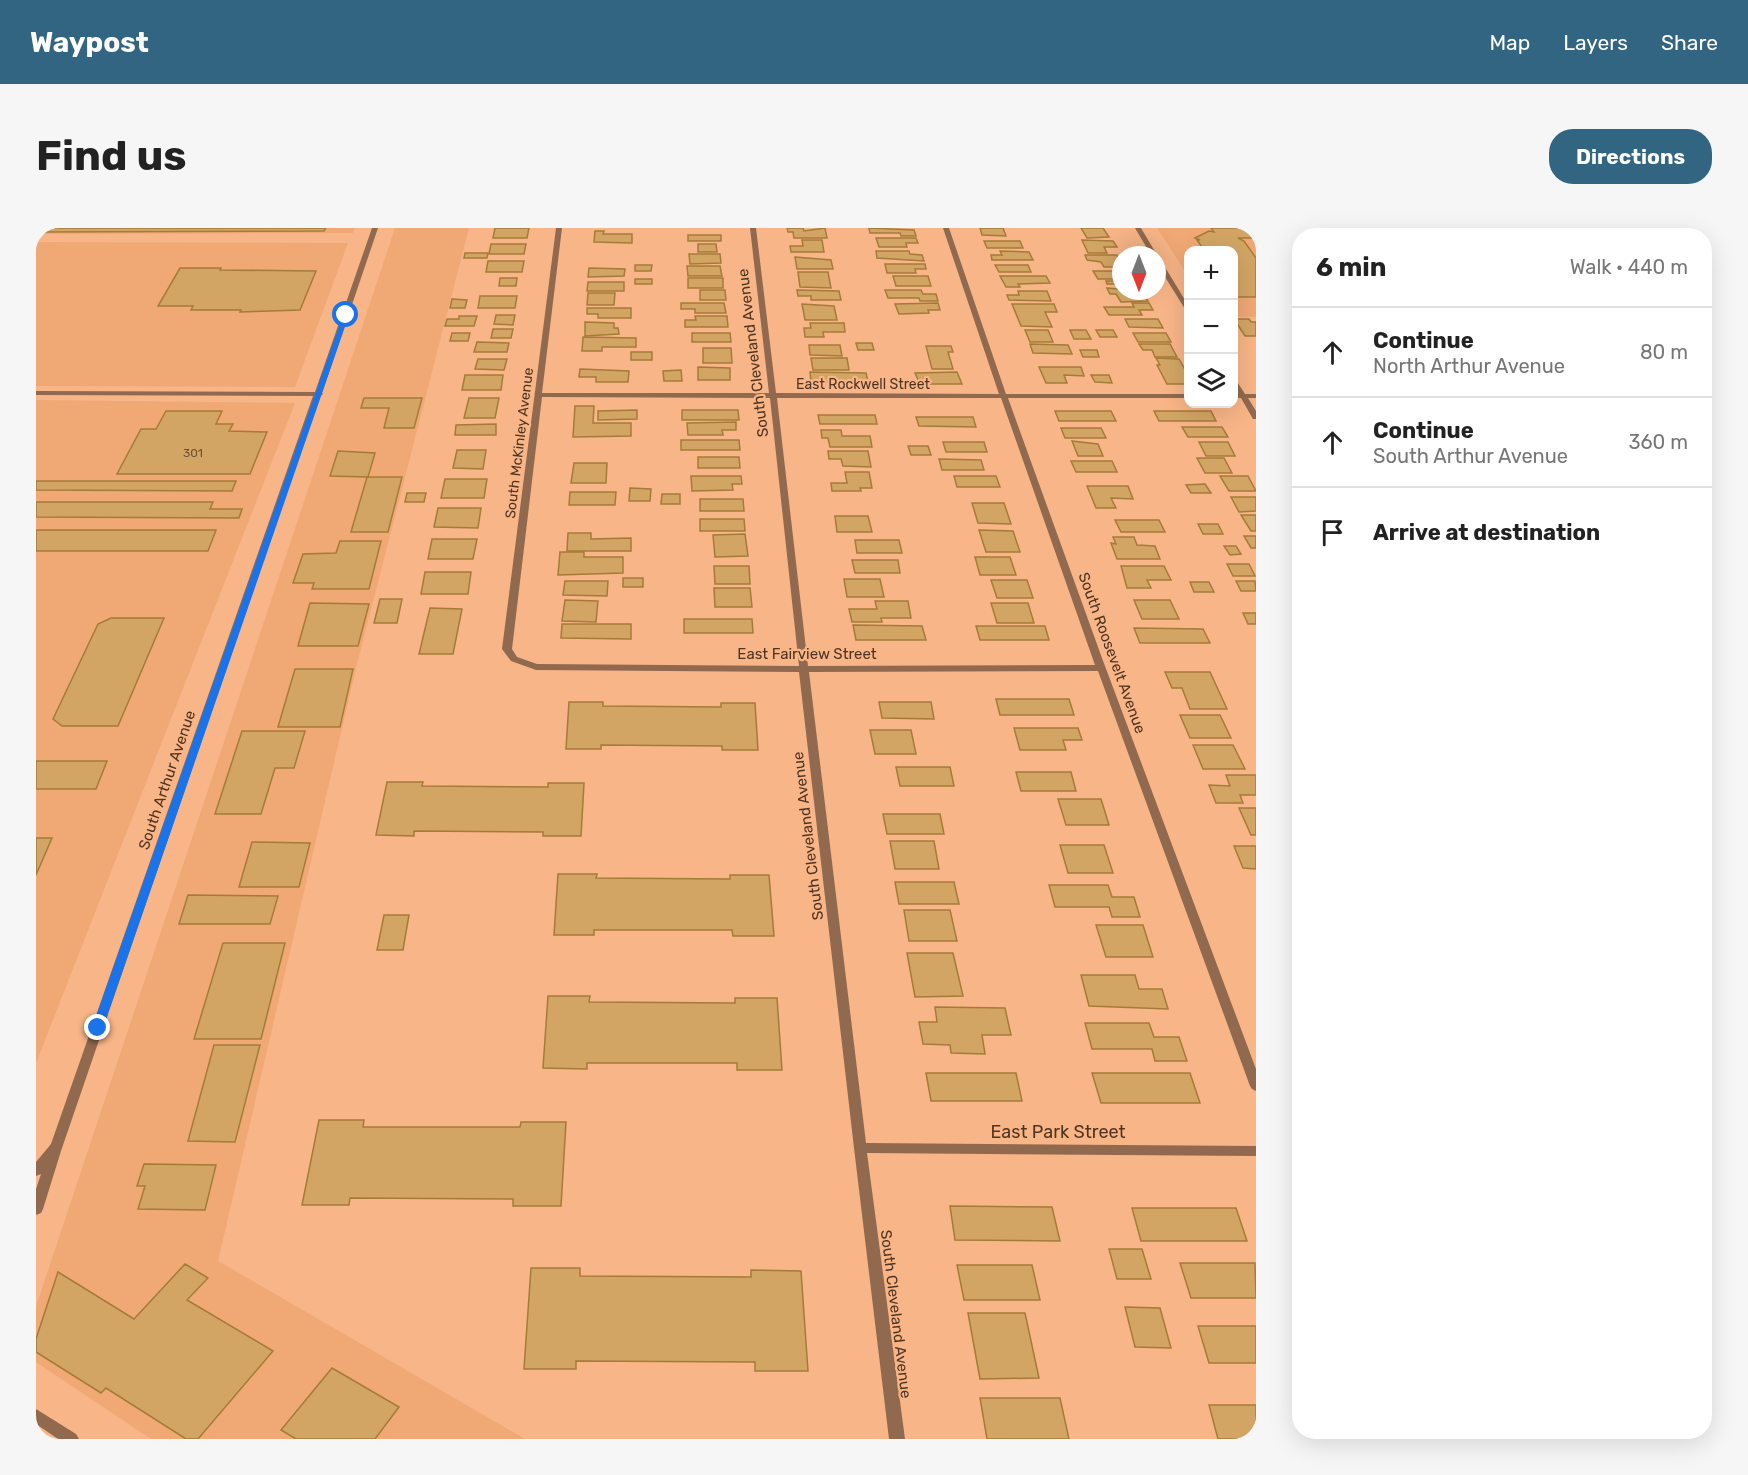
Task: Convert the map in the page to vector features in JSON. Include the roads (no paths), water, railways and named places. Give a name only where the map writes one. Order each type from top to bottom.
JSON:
[{"type":"street","name":"South Arthur Avenue","points":[[36,1171],[57,1146],[375,228]]},
{"type":"street","name":"South McKinley Avenue","points":[[514,659],[507,649],[559,228]]},
{"type":"street","name":"South Cleveland Avenue","points":[[753,228],[775,395],[804,669],[860,1149],[897,1439]]},
{"type":"street","name":"South Roosevelt Avenue","points":[[946,228],[1100,668],[1256,1086]]},
{"type":"street","points":[[1138,228],[1149,246]]},
{"type":"street","points":[[1166,274],[1184,303]]},
{"type":"street","points":[[1238,388],[1256,417]]},
{"type":"street","points":[[36,393],[319,394]]},
{"type":"street","name":"East Rockwell Street","points":[[538,395],[1184,396]]},
{"type":"street","points":[[1238,396],[1256,396]]},
{"type":"street","name":"East Fairview Street","points":[[514,659],[536,667],[1100,668]]},
{"type":"street","points":[[36,1209],[57,1146]]},
{"type":"street","name":"East Park Street","points":[[860,1149],[1256,1151]]},
{"type":"street","points":[[36,1416],[71,1439]]}]
